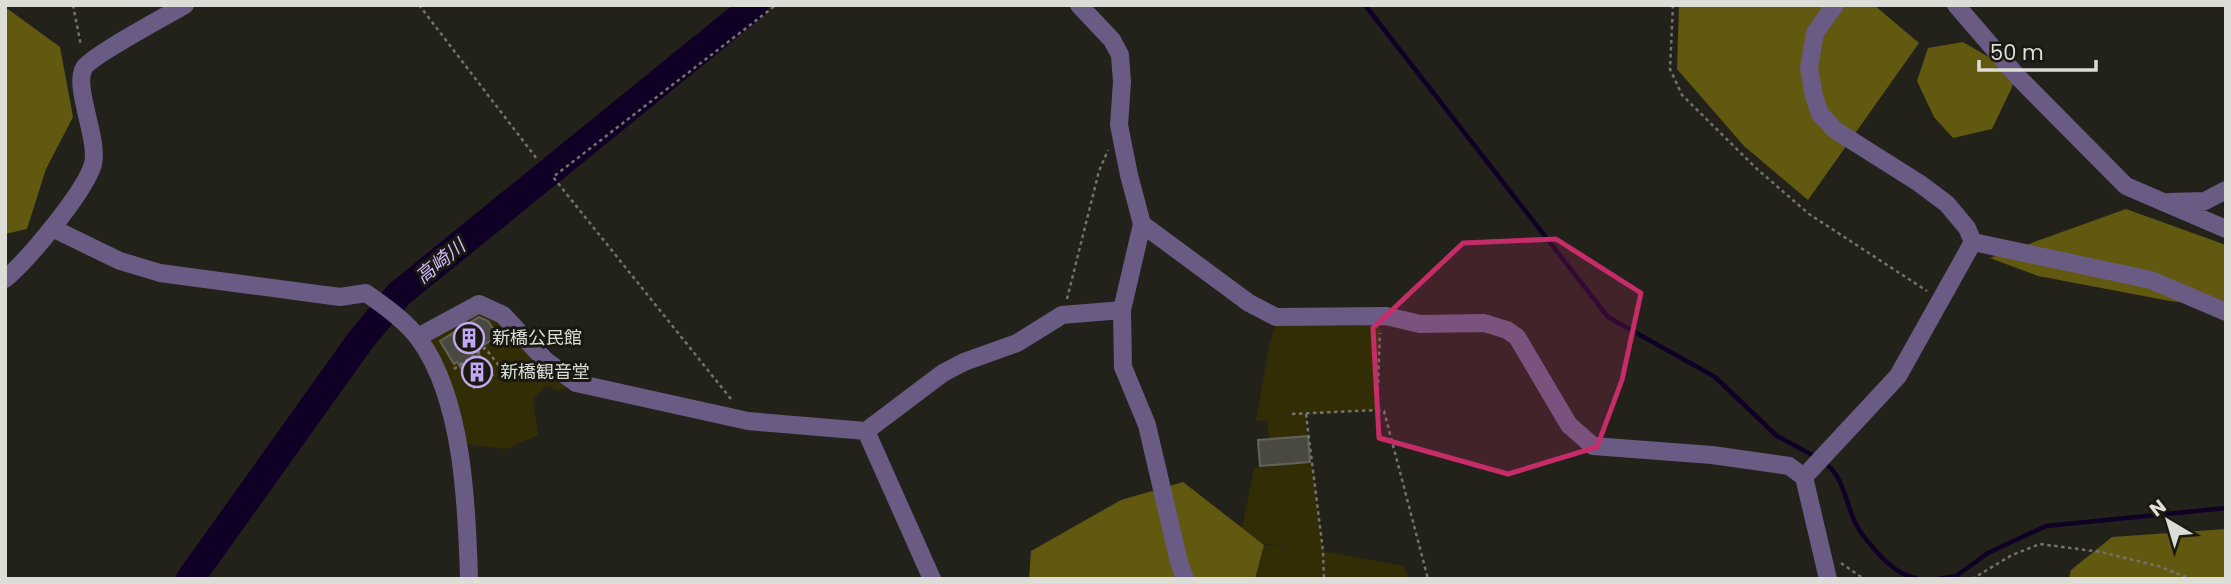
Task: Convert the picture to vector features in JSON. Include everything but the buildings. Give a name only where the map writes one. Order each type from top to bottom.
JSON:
[{"type":"street","points":[[5,279],[17,270],[52,228],[83,183],[93,163],[92,136],[82,78],[85,67],[184,5]]},
{"type":"street","points":[[1079,5],[1112,40],[1120,55],[1122,82],[1119,125],[1142,225],[1122,310],[1123,367],[1147,425],[1185,579]]},
{"type":"street","points":[[1835,5],[1815,33],[1809,68],[1820,114],[1835,130],[1947,204],[1967,228],[1973,242]]},
{"type":"street","points":[[1956,5],[2018,77],[2126,186],[2226,229]]},
{"type":"street","points":[[2162,203],[2205,201],[2226,190]]},
{"type":"street","points":[[1142,225],[1249,303],[1276,317],[1380,316],[1420,324],[1483,323],[1507,330],[1517,337],[1569,425],[1593,446],[1712,455],[1789,466],[1804,477],[1828,579]]},
{"type":"street","points":[[52,228],[120,261],[160,273],[340,297],[366,293],[395,315],[418,337],[439,377],[454,419],[467,532],[469,579]]},
{"type":"street","points":[[1804,477],[1898,376],[1973,242]]},
{"type":"street","points":[[1973,242],[2151,280],[2226,312]]},
{"type":"street","points":[[418,337],[480,304],[503,315],[545,360],[576,383],[748,421],[866,431],[943,373],[964,362],[1017,343],[1062,315],[1122,310]]},
{"type":"street","points":[[866,431],[932,579]]},
{"type":"path","points":[[74,5],[85,67]]},
{"type":"path","points":[[419,5],[537,159]]},
{"type":"path","points":[[731,399],[553,177],[776,5]]},
{"type":"path","points":[[1673,5],[1670,69],[1682,95],[1757,169],[1809,214],[1942,300]]},
{"type":"path","points":[[1062,315],[1072,284],[1098,171],[1119,125]]},
{"type":"path","points":[[1377,410],[1380,316]]},
{"type":"path","points":[[439,377],[467,362],[485,348],[507,376],[525,362],[518,355],[529,343]]},
{"type":"path","points":[[1292,414],[1384,411],[1428,579]]},
{"type":"path","points":[[1306,414],[1324,579]]},
{"type":"path","points":[[1972,579],[2012,555],[2040,544],[2101,552],[2158,566],[2191,579]]},
{"type":"path","points":[[1822,554],[1845,565],[1864,579]]},
{"type":"highlighted area","points":[[1556,239],[1641,293],[1622,380],[1597,447],[1508,474],[1379,438],[1373,328],[1463,243]]},
{"type":"shaded area","points":[[1679,5],[1874,5],[1919,43],[1808,200],[1744,146],[1677,69]]},
{"type":"shaded area","points":[[5,7],[60,47],[73,117],[46,169],[27,229],[5,234]]},
{"type":"shaded area","points":[[1963,42],[1992,59],[2013,85],[1992,129],[1953,138],[1934,117],[1917,81],[1928,48]]},
{"type":"shaded area","points":[[2126,209],[2226,245],[2226,307],[2170,301],[2038,276],[1990,258]]},
{"type":"shaded area","points":[[479,308],[500,317],[574,385],[560,391],[546,386],[533,400],[538,435],[506,449],[461,444],[422,338]]},
{"type":"shaded area","points":[[1380,316],[1377,410],[1307,414],[1308,436],[1269,442],[1267,420],[1256,421],[1269,346],[1277,320]]},
{"type":"shaded area","points":[[1312,464],[1323,551],[1404,566],[1409,579],[1255,579],[1264,545],[1289,547],[1262,543],[1242,528],[1254,468]]},
{"type":"shaded area","points":[[1183,482],[1264,545],[1255,579],[1029,579],[1031,551],[1121,500]]},
{"type":"shaded area","points":[[2226,529],[2226,579],[2069,579],[2071,570],[2112,537]]},
{"type":"waterway","name":"高崎川","points":[[190,579],[360,341],[399,294],[755,5]]},
{"type":"waterway","points":[[1365,5],[1608,317],[1715,377],[1777,436],[1816,457]]},
{"type":"waterway","points":[[1823,462],[1839,480],[1854,520],[1868,542],[1896,569],[1918,579]]},
{"type":"waterway","points":[[1937,579],[1956,576],[1988,553],[2046,526],[2226,508]]},
{"type":"place","name":"新橋公民館","points":[[469,338]]},
{"type":"place","name":"新橋観音堂","points":[[477,372]]}]
